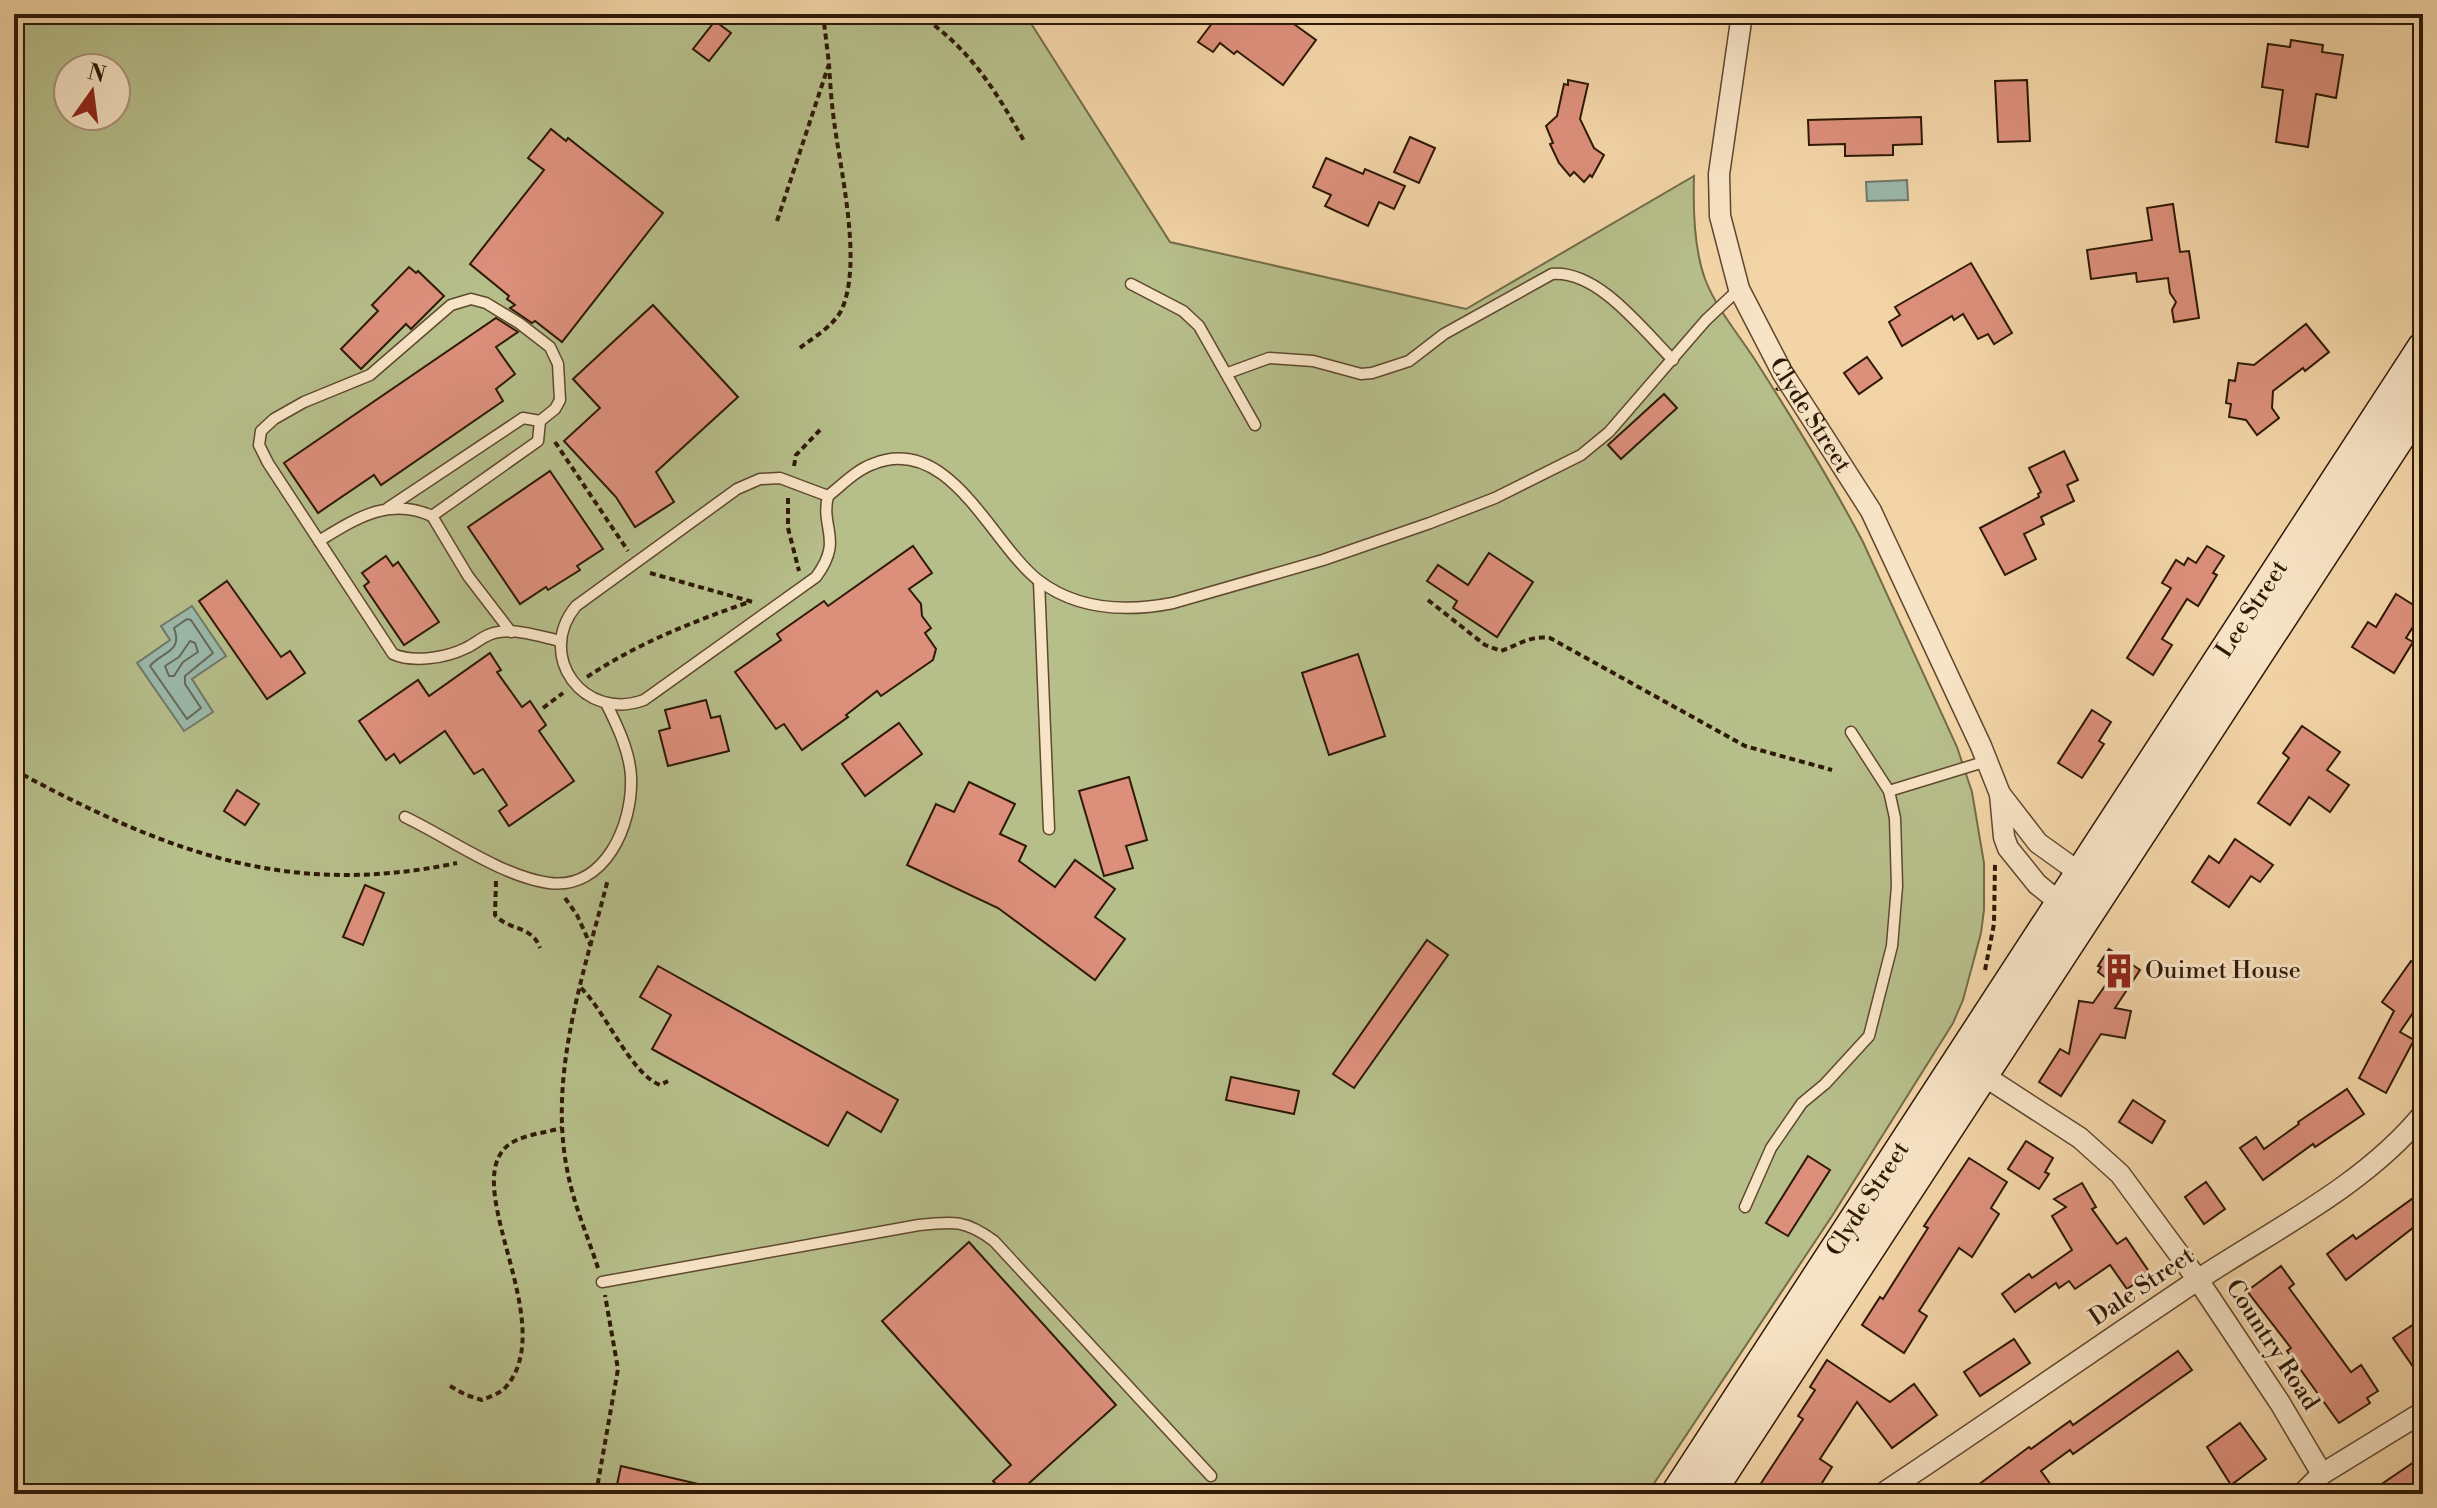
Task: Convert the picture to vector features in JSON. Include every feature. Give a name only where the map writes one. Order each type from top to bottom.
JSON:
[{"type":"main road","name":"Lee Street","points":[[2092,882],[2423,347]]},
{"type":"main road","name":"Lee Street","points":[[2092,882],[2423,401]]},
{"type":"main road","name":"Clyde Street","points":[[1676,1494],[1971,1067],[2092,882]]},
{"type":"main road","name":"Clyde Street","points":[[1709,1494],[1971,1067]]},
{"type":"street","name":"Clyde Street","points":[[1742,14],[1719,174],[1720,216],[1739,289],[1782,372],[1871,511],[1987,761],[2000,794],[2008,848],[2037,884],[2072,913]]},
{"type":"street","name":"Clyde Street","points":[[2000,794],[2038,843],[2092,882]]},
{"type":"street","name":"Country Road","points":[[1971,1067],[2058,1122],[2100,1154],[2120,1174],[2198,1280],[2280,1403],[2322,1474]]},
{"type":"street","name":"Dale Street","points":[[1882,1494],[2198,1280],[2343,1187],[2406,1134],[2423,1114]]},
{"type":"street","points":[[2302,1494],[2322,1474],[2423,1412]]},
{"type":"lane","points":[[1228,373],[1269,358],[1313,361],[1361,374],[1372,373],[1409,361],[1457,326],[1552,274],[1567,273],[1598,288],[1673,360]]},
{"type":"lane","points":[[1131,284],[1183,311],[1199,326],[1255,425]]},
{"type":"lane","points":[[828,496],[791,481],[767,478],[748,483],[635,562],[576,606],[566,622],[561,641],[564,666],[575,684],[588,695],[606,703],[625,705],[649,697],[806,585],[820,572],[829,555],[828,496],[873,464],[905,459],[933,467],[962,492],[1018,561],[1039,581],[1065,595],[1110,608],[1154,607],[1323,560],[1495,498],[1581,455],[1609,432],[1706,320],[1739,289]]},
{"type":"lane","points":[[432,516],[538,441],[540,421],[555,409],[560,400],[558,364],[550,347],[519,323],[486,303],[471,299],[451,305],[370,375],[304,402],[274,419],[261,431],[259,445],[393,654],[425,658],[464,649],[487,635],[511,632],[561,641]]},
{"type":"lane","points":[[388,508],[523,418],[540,421]]},
{"type":"lane","points":[[319,541],[359,516],[388,508],[404,507],[432,516],[468,576],[511,632]]},
{"type":"lane","points":[[1039,581],[1049,829]]},
{"type":"lane","points":[[405,817],[500,867],[554,883],[572,882],[592,872],[618,843],[627,813],[631,778],[626,752],[606,703]]},
{"type":"lane","points":[[1745,1207],[1771,1148],[1802,1103],[1825,1084],[1869,1036],[1892,946],[1897,859],[1895,818],[1889,791],[1851,732]]},
{"type":"lane","points":[[1889,791],[1987,761]]},
{"type":"lane","points":[[602,1282],[919,1225],[963,1222],[994,1241],[1211,1476]]},
{"type":"path","points":[[800,348],[840,312],[850,280],[848,225],[832,111],[823,14]]},
{"type":"path","points":[[918,14],[943,30],[972,61],[1005,107],[1024,141]]},
{"type":"path","points":[[777,221],[829,64]]},
{"type":"path","points":[[540,421],[642,570],[765,606],[770,611]]},
{"type":"path","points":[[806,585],[788,528],[788,497],[796,455],[820,430]]},
{"type":"path","points":[[1428,600],[1493,648],[1501,651],[1526,639],[1540,636],[1550,638],[1745,746],[1832,770]]},
{"type":"path","points":[[543,708],[609,663],[673,629],[750,602]]},
{"type":"path","points":[[14,770],[135,831],[242,866],[297,874],[383,873],[427,869],[483,858]]},
{"type":"path","points":[[596,1494],[618,1369],[602,1282],[568,1176],[562,1128],[562,1087],[581,988],[618,843]]},
{"type":"path","points":[[1982,980],[1994,924],[1994,859]]},
{"type":"path","points":[[500,867],[495,887],[495,915],[504,923],[529,931],[540,948]]},
{"type":"path","points":[[554,883],[570,903],[591,947]]},
{"type":"path","points":[[581,988],[598,1005],[642,1074],[660,1085],[668,1081]]},
{"type":"path","points":[[450,1386],[482,1400],[502,1391],[515,1373],[523,1325],[497,1210],[494,1186],[497,1161],[505,1147],[523,1138],[562,1128]]},
{"type":"green space","points":[[14,14],[1025,14],[1170,242],[1466,309],[1694,176],[1696,242],[1710,290],[1851,519],[1957,747],[1972,792],[1984,863],[1984,910],[1963,1000],[1953,1023],[1832,1216],[1647,1494],[14,1494]]},
{"type":"water","points":[[1907,180],[1908,200],[1867,201],[1866,182]]},
{"type":"water","points":[[192,606],[226,656],[192,679],[213,712],[184,731],[137,663],[170,640],[161,626]]},
{"type":"building","points":[[1219,14],[1280,14],[1316,40],[1283,85],[1237,51],[1234,54],[1220,43],[1213,52],[1198,42]]},
{"type":"building","points":[[715,21],[731,33],[709,61],[693,49]]},
{"type":"building","points":[[2291,40],[2323,45],[2322,52],[2343,55],[2336,98],[2316,94],[2308,147],[2276,142],[2283,90],[2262,87],[2268,44],[2290,47]]},
{"type":"building","points":[[1568,80],[1588,84],[1580,119],[1594,148],[1604,155],[1592,177],[1590,175],[1584,182],[1574,172],[1570,176],[1559,163],[1546,126],[1557,116],[1564,84],[1568,85]]},
{"type":"building","points":[[2027,80],[2030,141],[1998,142],[1995,81]]},
{"type":"building","points":[[1921,117],[1922,144],[1893,145],[1893,155],[1845,156],[1845,144],[1809,145],[1808,120]]},
{"type":"building","points":[[551,129],[566,141],[568,138],[663,213],[562,342],[535,321],[532,323],[510,308],[515,305],[507,299],[509,296],[470,264],[544,170],[528,158]]},
{"type":"building","points":[[1410,137],[1435,148],[1419,183],[1394,172]]},
{"type":"building","points":[[1326,158],[1363,174],[1365,169],[1405,186],[1394,209],[1379,202],[1368,226],[1325,206],[1331,195],[1313,187]]},
{"type":"building","points":[[2173,204],[2180,252],[2189,251],[2199,318],[2174,322],[2172,310],[2176,302],[2170,293],[2168,278],[2137,282],[2136,273],[2091,279],[2087,250],[2152,240],[2147,208]]},
{"type":"building","points":[[1971,263],[2012,333],[1994,344],[1988,334],[1978,339],[1963,314],[1954,320],[1952,316],[1902,346],[1889,322],[1900,315],[1895,307]]},
{"type":"building","points":[[409,267],[416,273],[418,271],[444,296],[411,329],[406,324],[361,369],[341,349],[378,311],[372,305]]},
{"type":"building","points":[[653,305],[738,397],[656,472],[674,502],[635,527],[616,497],[564,441],[600,408],[573,379]]},
{"type":"building","points":[[496,318],[518,332],[496,347],[515,374],[496,389],[503,401],[381,485],[374,475],[318,513],[284,463]]},
{"type":"building","points":[[2306,324],[2329,352],[2273,391],[2272,408],[2279,418],[2257,435],[2246,420],[2229,417],[2231,404],[2226,403],[2229,380],[2235,381],[2238,363],[2254,365]]},
{"type":"building","points":[[1867,357],[1882,378],[1859,394],[1844,373]]},
{"type":"building","points":[[1664,394],[1677,408],[1621,459],[1608,445]]},
{"type":"building","points":[[2064,451],[2078,480],[2067,485],[2074,501],[2041,517],[2044,524],[2024,534],[2036,559],[2005,575],[1980,528],[2039,497],[2041,492],[2029,468]]},
{"type":"building","points":[[550,471],[603,549],[577,566],[580,570],[520,604],[468,527]]},
{"type":"building","points":[[913,546],[932,573],[909,589],[921,604],[922,616],[931,628],[925,633],[936,649],[933,660],[881,696],[877,691],[846,715],[848,717],[802,750],[784,724],[776,729],[735,672],[781,640],[777,634],[824,601],[828,606]]},
{"type":"building","points":[[2207,546],[2224,556],[2213,573],[2217,575],[2198,606],[2187,599],[2162,639],[2172,645],[2153,675],[2127,658],[2171,588],[2162,583],[2176,560],[2184,565],[2188,558],[2196,563]]},
{"type":"building","points":[[1489,553],[1533,582],[1497,637],[1453,608],[1457,601],[1427,581],[1438,565],[1468,585]]},
{"type":"building","points":[[386,556],[393,566],[398,562],[439,622],[404,645],[364,586],[369,582],[362,573]]},
{"type":"building","points":[[227,581],[281,657],[290,651],[305,673],[267,699],[199,601]]},
{"type":"building","points":[[2396,594],[2423,611],[2406,638],[2413,642],[2394,673],[2352,647],[2368,622],[2376,627]]},
{"type":"building","points":[[490,653],[501,670],[497,672],[522,707],[530,701],[546,725],[539,731],[574,781],[509,826],[499,811],[507,805],[483,769],[474,774],[445,731],[400,763],[394,754],[386,760],[359,721],[418,680],[429,696]]},
{"type":"building","points":[[1358,654],[1385,736],[1329,755],[1302,673]]},
{"type":"building","points":[[706,700],[711,718],[720,716],[729,751],[668,766],[659,731],[670,728],[665,710]]},
{"type":"building","points":[[2092,710],[2111,722],[2099,741],[2104,744],[2082,778],[2058,763]]},
{"type":"building","points":[[899,723],[922,754],[865,796],[842,764]]},
{"type":"building","points":[[2302,726],[2340,752],[2327,770],[2349,785],[2330,812],[2309,797],[2290,825],[2258,803],[2289,758],[2283,753]]},
{"type":"building","points":[[1129,777],[1147,840],[1126,846],[1133,868],[1104,876],[1079,791]]},
{"type":"building","points":[[969,782],[1015,804],[1000,834],[1026,846],[1019,861],[1055,887],[1075,860],[1115,889],[1095,917],[1125,939],[1095,980],[998,908],[907,865],[936,804],[954,812]]},
{"type":"building","points":[[237,790],[259,804],[245,825],[224,811]]},
{"type":"building","points":[[2235,839],[2273,865],[2260,882],[2251,876],[2229,907],[2192,882],[2209,856],[2219,863]]},
{"type":"building","points":[[365,885],[384,893],[363,945],[343,937]]},
{"type":"building","points":[[1427,940],[1448,955],[1354,1088],[1333,1074]]},
{"type":"building","points":[[2109,949],[2140,970],[2115,1008],[2131,1011],[2125,1038],[2101,1034],[2061,1096],[2039,1082],[2060,1049],[2069,1054],[2079,1001],[2093,1003],[2109,980],[2098,972],[2101,967],[2098,966]]},
{"type":"building","points":[[2411,961],[2423,969],[2423,998],[2400,1032],[2414,1040],[2386,1093],[2359,1078],[2394,1011],[2382,1002]]},
{"type":"building","points":[[658,966],[898,1100],[881,1132],[847,1112],[828,1146],[652,1049],[671,1015],[640,997]]},
{"type":"building","points":[[1231,1077],[1299,1091],[1294,1114],[1226,1100]]},
{"type":"building","points":[[2347,1089],[2364,1114],[2315,1147],[2313,1144],[2263,1180],[2240,1148],[2256,1137],[2264,1149]]},
{"type":"building","points":[[2133,1100],[2165,1121],[2152,1143],[2119,1122]]},
{"type":"building","points":[[2026,1141],[2053,1158],[2045,1172],[2049,1174],[2039,1189],[2008,1169]]},
{"type":"building","points":[[1808,1156],[1830,1170],[1788,1236],[1766,1223]]},
{"type":"building","points":[[1969,1158],[2007,1182],[1991,1208],[1999,1214],[1972,1257],[1959,1248],[1919,1311],[1927,1316],[1904,1353],[1862,1325],[1880,1297],[1883,1299],[1928,1228],[1924,1226]]},
{"type":"building","points":[[2206,1182],[2225,1209],[2204,1224],[2185,1197]]},
{"type":"building","points":[[2082,1183],[2096,1207],[2092,1209],[2117,1244],[2126,1238],[2150,1273],[2127,1289],[2110,1265],[2075,1289],[2069,1281],[2059,1288],[2056,1283],[2015,1312],[2002,1294],[2029,1274],[2032,1278],[2072,1250],[2052,1216],[2066,1207],[2054,1199]]},
{"type":"building","points":[[2423,1191],[2423,1220],[2346,1280],[2327,1254],[2353,1235],[2356,1239]]},
{"type":"building","points":[[969,1242],[1116,1405],[1017,1494],[1005,1494],[993,1481],[1011,1465],[882,1321]]},
{"type":"building","points":[[2281,1266],[2294,1284],[2289,1288],[2351,1372],[2361,1365],[2378,1391],[2367,1398],[2370,1403],[2339,1423],[2287,1351],[2291,1348],[2247,1291]]},
{"type":"building","points":[[2423,1318],[2423,1381],[2393,1338]]},
{"type":"building","points":[[2014,1339],[2030,1363],[1980,1396],[1964,1372]]},
{"type":"building","points":[[2178,1351],[2192,1370],[2073,1454],[2070,1450],[2041,1471],[2051,1485],[2038,1494],[1966,1494],[2029,1447],[2031,1449],[2070,1421],[2073,1425]]},
{"type":"building","points":[[1827,1360],[1890,1402],[1914,1384],[1937,1415],[1892,1448],[1857,1402],[1820,1459],[1832,1467],[1815,1494],[1754,1494],[1803,1419],[1798,1416],[1815,1390],[1810,1387]]},
{"type":"building","points":[[2240,1423],[2266,1459],[2231,1485],[2207,1447]]},
{"type":"building","points":[[2423,1456],[2423,1494],[2367,1494]]},
{"type":"building","points":[[621,1466],[711,1487],[710,1494],[615,1494]]},
{"type":"place","name":"Ouimet House","points":[[2119,971]]}]
